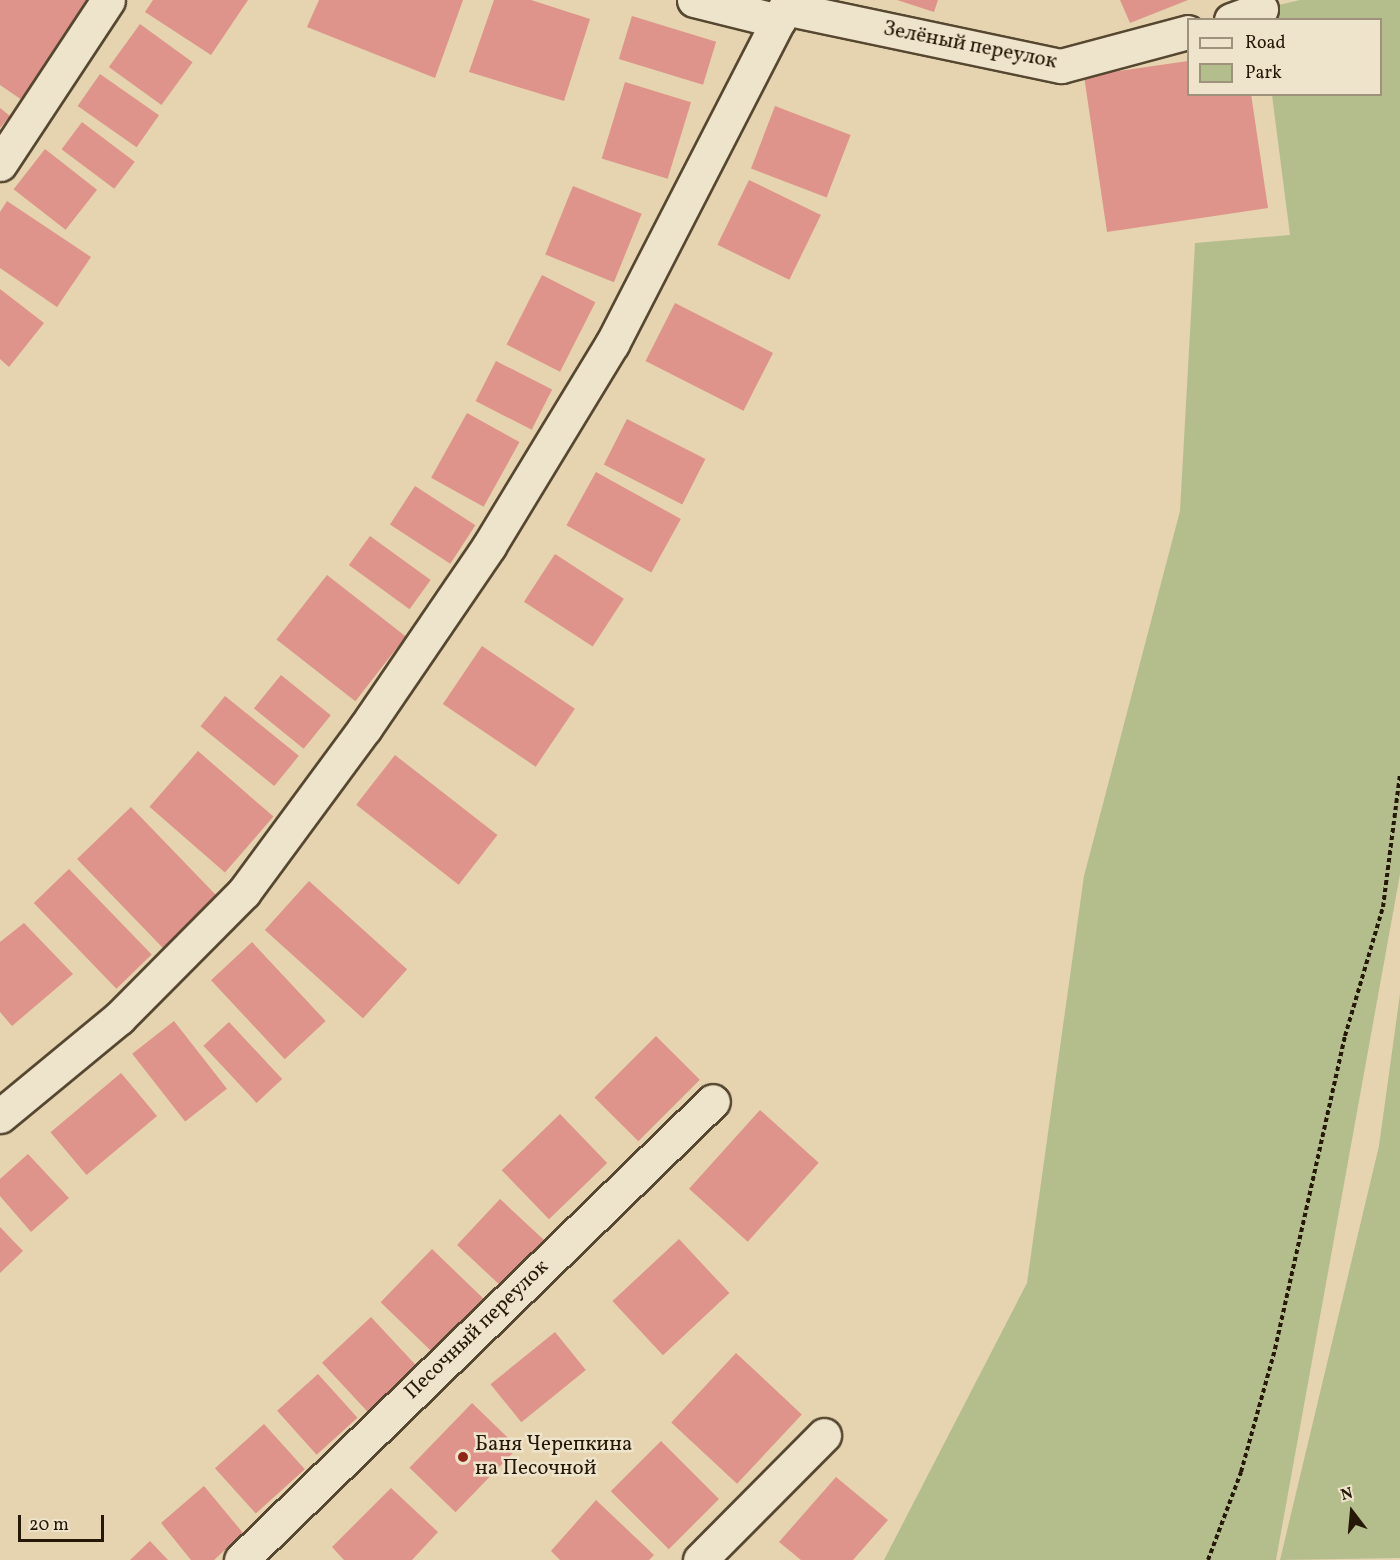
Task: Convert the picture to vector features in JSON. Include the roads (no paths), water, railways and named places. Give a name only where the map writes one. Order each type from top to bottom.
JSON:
[{"type":"street","points":[[0,164],[108,0]]},
{"type":"street","name":"Зелёный переулок","points":[[694,0],[784,10],[1061,66],[1187,32]]},
{"type":"street","points":[[0,1116],[119,1018],[244,892],[365,728],[489,546],[612,344],[784,10]]},
{"type":"street","name":"Песочный переулок","points":[[241,1560],[712,1101]]},
{"type":"street","points":[[700,1560],[824,1434]]},
{"type":"place","name":"Баня Черепкина на Песочной","points":[[463,1457]]}]
